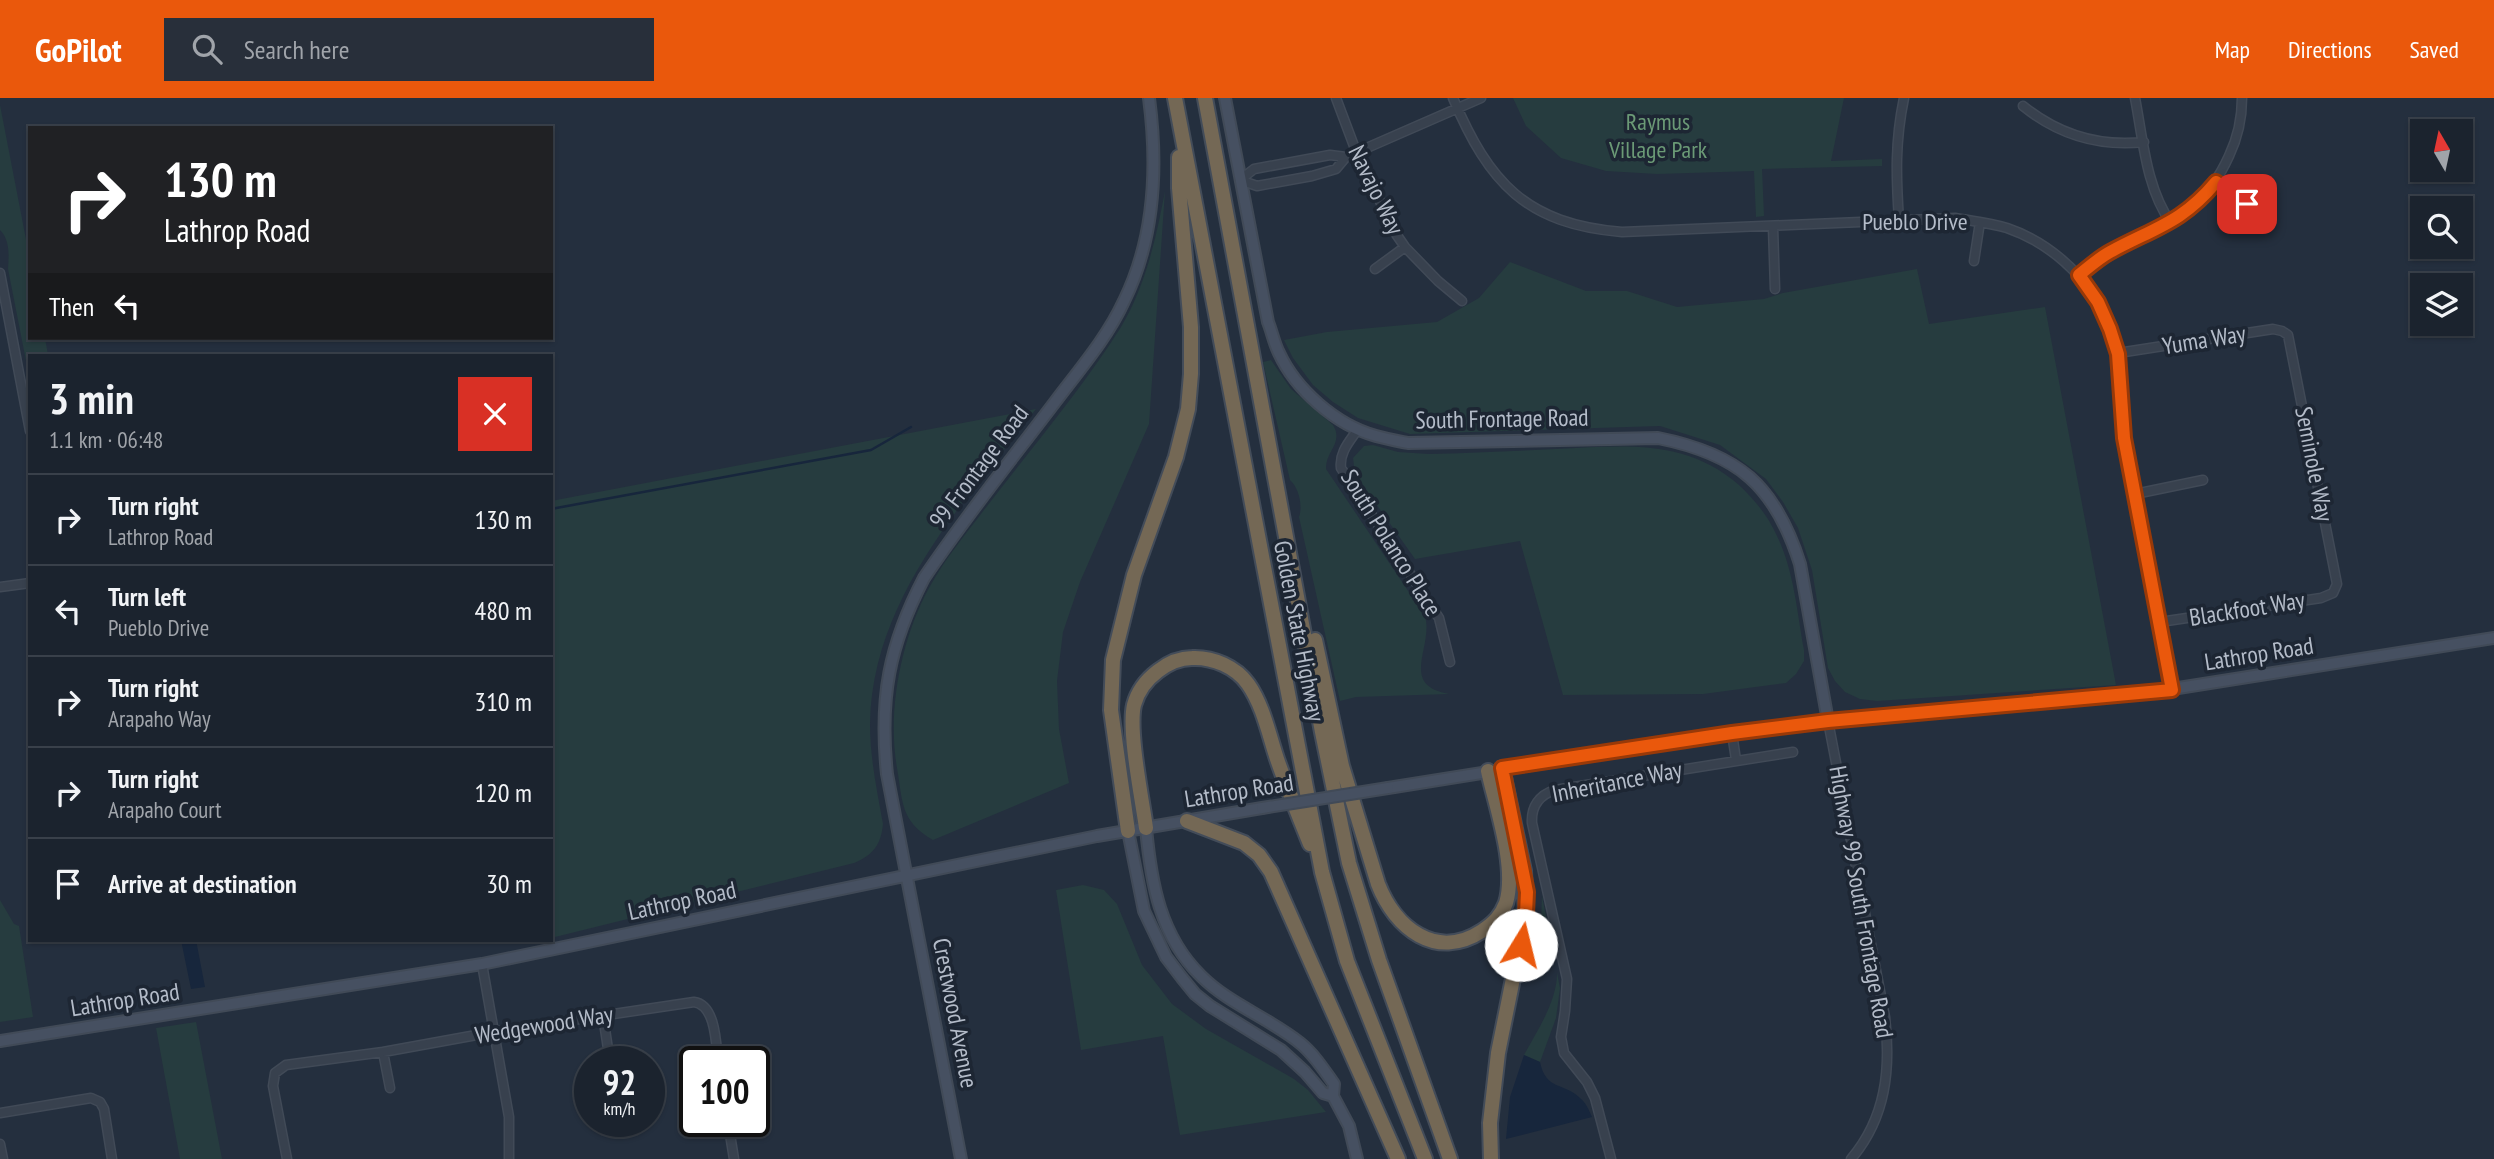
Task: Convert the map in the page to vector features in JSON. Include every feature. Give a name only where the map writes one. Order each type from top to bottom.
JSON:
[{"type":"highway","name":"Golden State Highway","points":[[1175,98],[1322,872],[1347,961],[1425,1159]]},
{"type":"highway","name":"Golden State Highway","points":[[1205,98],[1322,732],[1349,863],[1379,960],[1450,1159]]},
{"type":"highway","points":[[1128,831],[1111,710],[1113,660],[1134,575],[1175,457],[1188,409],[1191,374],[1191,327],[1179,188],[1178,117]]},
{"type":"highway","points":[[1258,377],[1342,766],[1378,884],[1385,903],[1404,926],[1433,941],[1455,941],[1474,936],[1499,918],[1507,900],[1509,872],[1495,770]]},
{"type":"highway","points":[[1146,828],[1133,717],[1137,695],[1141,687],[1165,665],[1187,658],[1209,659],[1231,669],[1251,689],[1284,781],[1322,872]]},
{"type":"highway","points":[[1491,1159],[1490,1123],[1498,1052],[1521,945],[1527,903],[1524,870],[1495,770]]},
{"type":"highway","points":[[1187,821],[1244,843],[1259,855],[1271,872],[1398,1159]]},
{"type":"street","name":"99 Frontage Road","points":[[907,875],[890,795],[884,751],[884,699],[897,639],[924,578],[1082,366],[1124,302],[1144,245],[1153,192],[1153,131],[1149,98]]},
{"type":"street","name":"South Frontage Road","points":[[1225,98],[1268,321],[1279,353],[1299,384],[1334,416],[1358,429],[1375,436],[1408,443],[1658,438],[1689,444],[1727,460],[1750,477],[1768,496],[1792,540],[1800,564],[1828,721]]},
{"type":"street","name":"Navajo Way","points":[[1336,98],[1378,201],[1405,247],[1462,301]]},
{"type":"street","name":"Pueblo Drive","points":[[1453,98],[1477,150],[1498,178],[1525,201],[1560,220],[1585,228],[1622,232],[1955,218],[2024,235],[2049,250],[2079,275],[2098,302],[2118,354],[2124,438],[2172,690]]},
{"type":"street","points":[[1240,180],[1254,169],[1329,155],[1346,157],[1357,154],[1481,98]]},
{"type":"street","points":[[1899,220],[1895,161],[1904,98]]},
{"type":"street","points":[[2135,98],[2154,191],[2171,223]]},
{"type":"street","points":[[2079,275],[2108,253],[2171,223],[2216,182],[2236,140],[2242,113],[2242,98]]},
{"type":"street","points":[[2023,106],[2039,119],[2086,140],[2107,144],[2144,142]]},
{"type":"street","points":[[1240,180],[1257,186],[1312,176],[1336,169],[1346,157]]},
{"type":"street","points":[[2216,182],[2262,215]]},
{"type":"street","points":[[1974,261],[1980,222]]},
{"type":"street","points":[[1773,227],[1775,289]]},
{"type":"street","points":[[1375,269],[1405,247]]},
{"type":"street","points":[[0,273],[28,420]]},
{"type":"street","name":"Yuma Way","points":[[2118,354],[2273,329],[2288,335]]},
{"type":"street","name":"Seminole Way","points":[[2288,335],[2337,584],[2333,593]]},
{"type":"street","name":"South Polanco Place","points":[[1358,429],[1342,452],[1342,468],[1439,618],[1450,662]]},
{"type":"street","points":[[2135,494],[2203,480]]},
{"type":"street","points":[[0,587],[28,583]]},
{"type":"street","name":"Blackfoot Way","points":[[2160,622],[2321,598],[2333,593]]},
{"type":"street","name":"Lathrop Road","points":[[0,1041],[482,964],[1128,831],[1495,770],[1732,733],[1828,721],[2172,690],[2494,638]]},
{"type":"street","name":"Highway 99 South Frontage Road","points":[[1828,721],[1889,1046],[1884,1096],[1866,1139],[1851,1159]]},
{"type":"street","points":[[1732,733],[1737,760]]},
{"type":"street","name":"Inheritance Way","points":[[1611,1159],[1595,1098],[1587,1082],[1564,1052],[1562,1027],[1566,1011],[1567,979],[1532,815],[1539,799],[1555,790],[1793,752]]},
{"type":"street","points":[[1146,828],[1156,899],[1168,929],[1186,958],[1201,976],[1219,990],[1302,1044],[1334,1084],[1333,1096],[1349,1126],[1357,1159]]},
{"type":"street","points":[[1128,831],[1144,911],[1166,957],[1182,978],[1195,994],[1210,1006],[1281,1050],[1323,1093],[1333,1096]]},
{"type":"street","name":"Crestwood Avenue","points":[[907,875],[961,1159]]},
{"type":"street","points":[[482,964],[509,1117],[509,1159]]},
{"type":"street","name":"Wedgewood Way","points":[[287,1159],[273,1086],[275,1073],[286,1065],[694,1002],[705,1005],[716,1046]]},
{"type":"street","points":[[603,1016],[608,1046]]},
{"type":"street","points":[[383,1052],[390,1088]]},
{"type":"street","points":[[0,1113],[91,1098],[100,1102],[104,1109],[112,1159]]},
{"type":"street","points":[[730,1137],[734,1159]]},
{"type":"street","points":[[0,1144],[3,1159]]},
{"type":"green space","name":"Raymus Village Park","points":[[1513,98],[1844,98],[1831,161],[1882,159],[1882,166],[1762,169],[1764,216],[1756,217],[1754,171],[1657,174],[1606,171],[1561,158],[1526,126]]},
{"type":"green space","points":[[0,105],[28,250],[28,340],[45,340],[48,354],[28,354],[28,371],[8,269],[9,253],[0,230]]},
{"type":"green space","points":[[1165,191],[1149,424],[1080,582],[1063,632],[1057,681],[1059,729],[1069,783],[933,840],[914,826],[905,810],[894,746],[895,699],[911,630],[929,588],[948,558],[1072,397],[1121,327],[1144,278]]},
{"type":"green space","points":[[1510,262],[1586,291],[1627,291],[1677,307],[1764,299],[1783,293],[1917,269],[1929,324],[2045,307],[2116,685],[1877,701],[1860,699],[1845,692],[1828,668],[1812,570],[1798,528],[1766,479],[1720,445],[1660,426],[1410,434],[1358,418],[1333,402],[1313,385],[1293,358],[1284,340],[1327,332],[1437,322],[1479,298]]},
{"type":"green space","points":[[1271,360],[1291,389],[1333,425],[1336,437],[1326,469],[1425,616],[1427,628],[1421,674],[1425,682],[1434,689],[1449,694],[1356,697],[1340,701],[1299,517],[1299,497],[1290,480],[1263,362]]},
{"type":"green space","points":[[1036,409],[952,517],[927,554],[904,594],[887,635],[875,678],[870,724],[883,824],[878,843],[871,853],[854,863],[555,937],[553,501]]},
{"type":"green space","points":[[1373,445],[1398,452],[1428,454],[1629,447],[1675,452],[1697,459],[1739,485],[1761,509],[1773,529],[1783,549],[1791,577],[1804,661],[1786,683],[1703,694],[1563,695],[1520,541],[1415,559],[1355,474],[1353,458],[1364,446]]},
{"type":"green space","points":[[1083,885],[1104,890],[1117,904],[1142,965],[1172,1004],[1206,1029],[1294,1079],[1308,1090],[1326,1112],[1180,1135],[1163,1036],[1081,1050],[1056,890]]},
{"type":"green space","points":[[1542,896],[1555,963],[1552,952],[1536,946]]},
{"type":"green space","points":[[0,900],[14,924],[19,926],[33,1017],[0,1022]]},
{"type":"green space","points":[[1557,971],[1560,988],[1556,1018],[1540,1062],[1524,1055],[1550,1006]]},
{"type":"green space","points":[[196,1022],[222,1159],[180,1159],[156,1028]]},
{"type":"water","points":[[181,942],[196,942],[205,987],[191,989]]},
{"type":"water","points":[[1524,1055],[1540,1062],[1551,1082],[1580,1098],[1592,1117],[1506,1139],[1510,1097]]},
{"type":"waterway","points":[[553,509],[871,450],[911,427]]},
{"type":"route","points":[[1521,945],[1527,892],[1502,768],[1828,721],[2172,690],[2124,438],[2116,344],[2098,302],[2079,275],[2108,253],[2171,223],[2206,194],[2216,182],[2247,204]]}]
